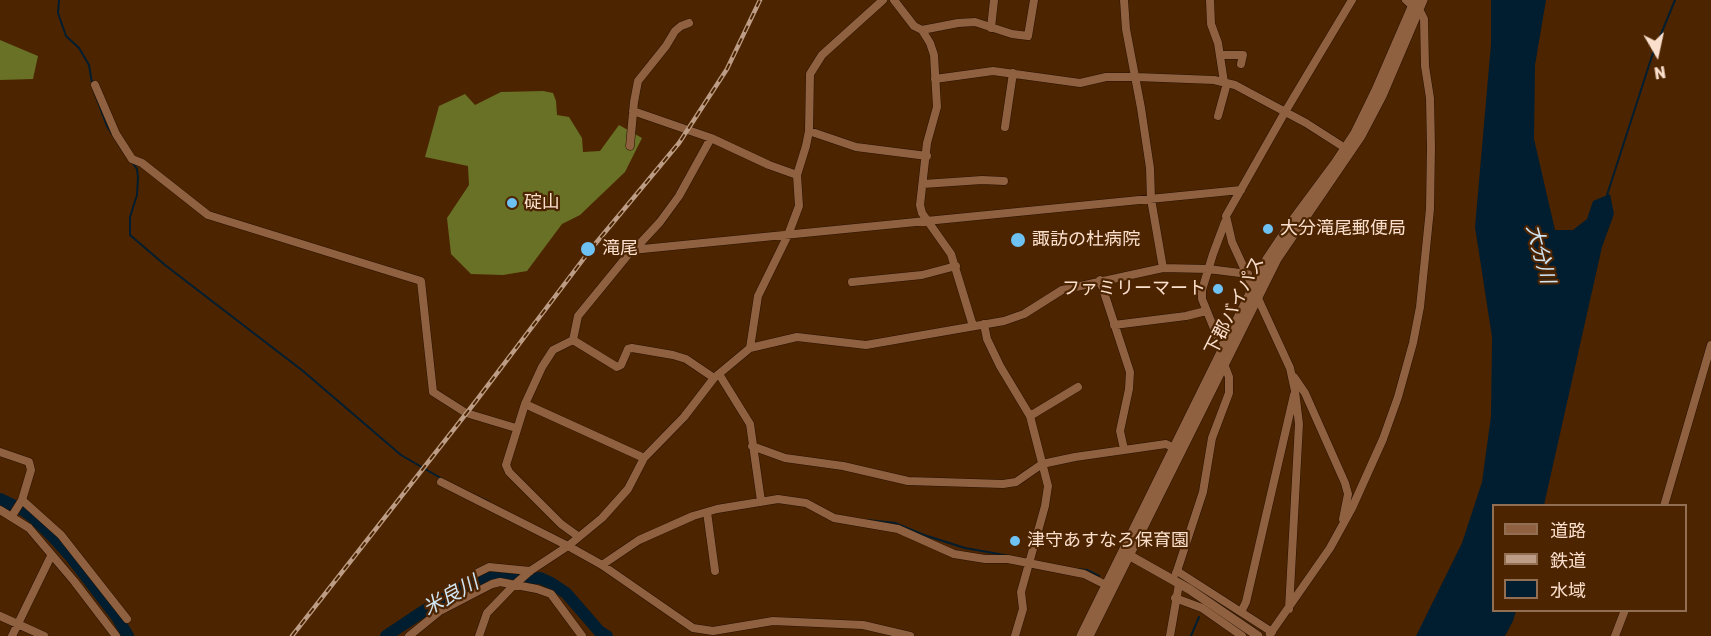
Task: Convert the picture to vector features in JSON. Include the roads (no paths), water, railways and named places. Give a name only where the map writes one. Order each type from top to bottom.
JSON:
[{"type":"street","points":[[750,348],[758,296],[788,235],[799,206],[797,175],[807,146],[809,131],[810,74],[822,55],[883,0]]},
{"type":"street","points":[[894,0],[914,26],[922,30],[934,55],[937,107],[927,143],[923,184],[919,197],[920,205],[928,221],[945,243],[956,266],[973,326]]},
{"type":"street","points":[[991,28],[994,0]]},
{"type":"street","points":[[922,30],[975,22],[1012,34],[1028,36],[1034,0]]},
{"type":"street","points":[[1124,0],[1126,29],[1136,77],[1150,168],[1151,199],[1163,268]]},
{"type":"street","points":[[1210,0],[1211,24],[1221,55],[1226,83],[1218,116]]},
{"type":"street","points":[[1228,348],[1217,336],[1202,299],[1208,269],[1226,220],[1241,190],[1352,0]]},
{"type":"street","name":"下郡バイパス","points":[[1177,450],[1224,364],[1228,348],[1277,259],[1365,130],[1382,96],[1413,4],[1423,0]]},
{"type":"street","points":[[1081,636],[1126,554],[1228,348],[1254,287],[1282,235],[1345,148],[1367,109],[1413,4],[1423,15],[1425,66],[1430,98],[1430,209],[1420,307],[1413,343],[1394,407],[1378,450],[1343,526],[1271,633],[1241,612],[1126,554]]},
{"type":"street","points":[[630,146],[633,111],[639,81],[675,32],[688,23]]},
{"type":"street","points":[[1221,55],[1243,56]]},
{"type":"street","points":[[935,79],[993,71],[1080,83],[1106,77],[1226,83],[1306,123],[1345,148]]},
{"type":"street","points":[[1005,127],[1013,73]]},
{"type":"street","points":[[95,85],[116,134],[132,159],[142,163],[208,215],[420,281],[433,392],[466,414],[516,428]]},
{"type":"street","points":[[633,111],[711,138],[769,165],[797,175]]},
{"type":"street","points":[[809,131],[856,147],[927,156]]},
{"type":"street","points":[[573,340],[578,316],[632,250],[660,222],[679,196],[711,138]]},
{"type":"street","points":[[923,184],[982,180],[1004,181]]},
{"type":"street","points":[[634,250],[1241,190]]},
{"type":"street","points":[[1226,220],[1232,242],[1281,345],[1295,391],[1299,424],[1289,609]]},
{"type":"street","points":[[852,282],[922,275],[956,266]]},
{"type":"street","points":[[479,636],[487,613],[530,571],[568,546],[602,518],[628,489],[644,458],[684,417],[717,376],[750,348],[797,337],[866,345],[1004,321],[1024,314],[1062,290],[1163,268],[1208,269],[1248,274]]},
{"type":"street","points":[[1100,280],[1130,372],[1129,389],[1120,431],[1124,449]]},
{"type":"street","points":[[1114,325],[1186,316],[1206,311]]},
{"type":"street","points":[[984,324],[987,339],[1000,366],[1030,417],[1048,486],[1021,592],[1023,609],[1016,636]]},
{"type":"street","points":[[573,340],[553,350],[525,404],[506,465],[509,472],[561,524],[579,537]]},
{"type":"street","points":[[573,340],[617,367],[621,364],[628,349],[632,348],[673,354],[717,376],[750,424],[761,501]]},
{"type":"street","points":[[1665,504],[1711,345]]},
{"type":"street","points":[[1170,636],[1176,578],[1203,492],[1212,438],[1229,393],[1228,372],[1224,364]]},
{"type":"street","points":[[1291,373],[1305,393],[1345,483],[1348,494],[1343,526]]},
{"type":"street","points":[[1030,417],[1078,387]]},
{"type":"street","points":[[1241,612],[1246,602],[1295,391]]},
{"type":"street","points":[[525,404],[644,458]]},
{"type":"street","points":[[752,446],[785,458],[843,466],[921,482],[1003,484],[1016,482],[1042,464],[1166,444],[1177,450]]},
{"type":"street","points":[[0,452],[29,462],[31,470],[22,500],[12,516]]},
{"type":"street","points":[[441,482],[602,565],[693,628],[714,633],[772,621],[863,625],[910,636]]},
{"type":"street","points":[[602,565],[639,540],[707,512],[778,499],[806,503],[834,519],[898,529],[954,554],[985,559],[1029,561],[1084,574],[1109,586]]},
{"type":"street","points":[[22,500],[61,535],[127,619]]},
{"type":"street","points":[[0,510],[29,528],[116,636]]},
{"type":"street","points":[[707,512],[715,570]]},
{"type":"street","points":[[12,636],[51,556]]},
{"type":"street","points":[[477,573],[489,567],[530,571]]},
{"type":"street","points":[[1176,578],[1258,636]]},
{"type":"street","points":[[409,636],[440,612],[492,584],[507,583],[551,594],[582,636]]},
{"type":"street","points":[[1089,636],[1109,586]]},
{"type":"street","points":[[1175,598],[1202,608],[1242,636]]},
{"type":"street","points":[[1615,636],[1624,612]]},
{"type":"street","points":[[0,616],[44,636]]},
{"type":"water","name":"大分川","points":[[1491,0],[1546,0],[1535,65],[1534,139],[1555,230],[1573,230],[1587,219],[1593,201],[1610,194],[1614,214],[1602,247],[1544,504],[1492,504],[1492,612],[1516,612],[1513,621],[1505,636],[1416,636],[1462,543],[1482,482],[1491,416],[1492,337],[1475,227],[1491,44]]},
{"type":"waterway","points":[[59,0],[58,13],[66,36],[79,48],[89,65],[92,83]]},
{"type":"waterway","points":[[1607,195],[1652,56],[1675,0]]},
{"type":"waterway","points":[[93,89],[107,126],[124,153]]},
{"type":"waterway","points":[[132,162],[137,169],[138,178],[137,195],[130,217],[130,235],[165,265],[303,371],[401,455],[444,480]]},
{"type":"waterway","points":[[470,493],[489,502]]},
{"type":"waterway","name":"米良川","points":[[0,499],[23,510],[53,537],[117,617],[128,636]]},
{"type":"waterway","points":[[868,520],[895,523],[965,548],[1010,556]]},
{"type":"waterway","points":[[1077,569],[1087,570],[1099,576]]},
{"type":"waterway","name":"米良川","points":[[386,636],[422,612],[491,574],[511,575],[524,580],[540,578],[551,583],[566,593],[599,631],[607,636]]},
{"type":"waterway","points":[[1191,636],[1199,617]]},
{"type":"railway","points":[[292,636],[476,401],[591,249],[679,143],[727,69],[760,0]]},
{"type":"place","name":"碇山","points":[[512,203]]},
{"type":"place","name":"大分滝尾郵便局","points":[[1268,229]]},
{"type":"place","name":"諏訪の杜病院","points":[[1018,240]]},
{"type":"place","name":"滝尾","points":[[588,249]]},
{"type":"place","name":"ファミリーマート","points":[[1218,289]]},
{"type":"place","name":"津守あすなろ保育園","points":[[1015,541]]}]
